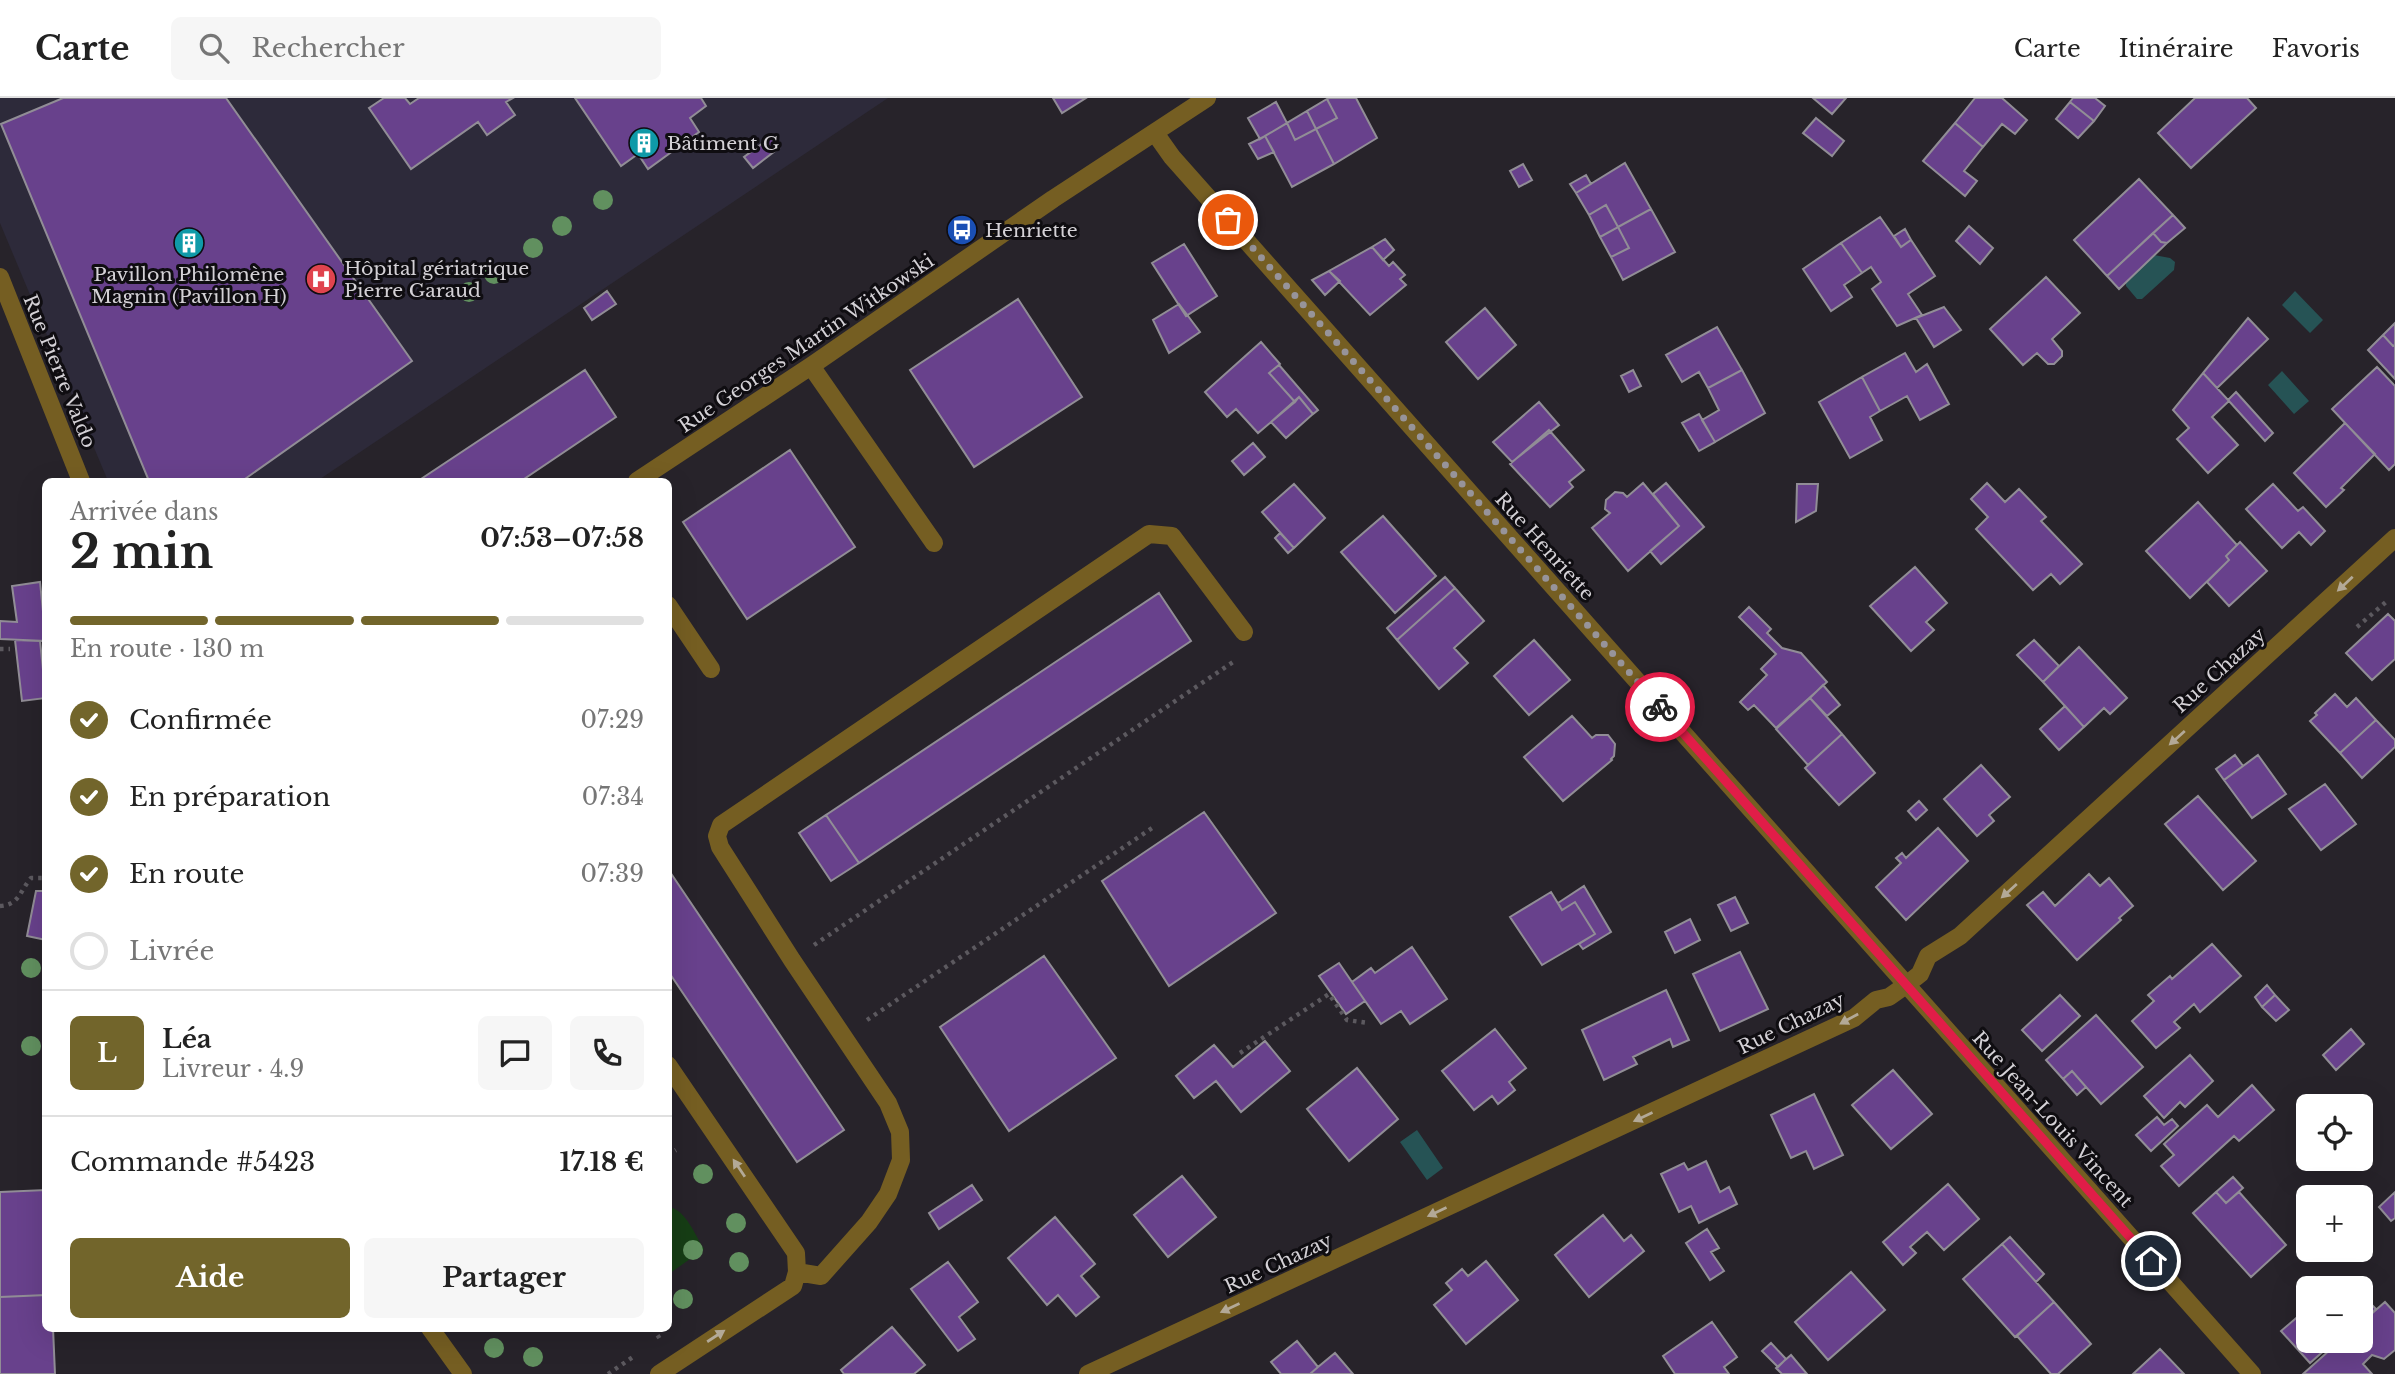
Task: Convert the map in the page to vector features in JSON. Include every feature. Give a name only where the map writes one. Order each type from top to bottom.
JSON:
[{"type":"street","name":"Rue Georges Martin Witkowski","points":[[642,478],[1207,98]]},
{"type":"street","name":"Rue Henriette","points":[[1155,133],[1172,157],[1906,985]]},
{"type":"street","name":"Rue Pierre Valdo","points":[[0,277],[79,478]]},
{"type":"street","points":[[811,366],[934,543]]},
{"type":"street","points":[[797,1272],[821,1276],[869,1222],[888,1195],[901,1160],[900,1132],[888,1102],[720,847],[717,836],[721,825],[1149,534],[1172,536],[1244,632]]},
{"type":"street","name":"Rue Chazay","points":[[1088,1374],[1854,1018],[1875,1000],[1889,997],[1920,974],[1928,956],[1960,936],[2395,538]]},
{"type":"street","points":[[672,611],[711,669]]},
{"type":"street","name":"Rue Jean-Louis Vincent","points":[[1906,985],[2252,1374]]},
{"type":"street","points":[[659,1374],[793,1286],[797,1272],[796,1253],[672,1071]]},
{"type":"street","points":[[433,1332],[463,1374]]},
{"type":"path","points":[[2357,627],[2386,602]]},
{"type":"path","points":[[792,960],[1245,654],[1244,632]]},
{"type":"path","points":[[0,649],[10,649]]},
{"type":"path","points":[[843,1036],[1152,828]]},
{"type":"path","points":[[0,906],[10,905],[20,898],[31,878],[42,878]]},
{"type":"path","points":[[1240,1053],[1329,994],[1347,1020],[1368,1023]]},
{"type":"path","points":[[672,1152],[676,1150]]},
{"type":"path","points":[[656,1332],[660,1339]]},
{"type":"shaded area","name":"Hôpital gériatrique Pierre Garaud","points":[[0,98],[888,98],[321,478],[107,478],[0,223]]},
{"type":"green space","points":[[672,1208],[685,1218],[704,1249],[672,1272]]},
{"type":"water","points":[[2154,255],[2170,258],[2175,262],[2174,270],[2142,299],[2137,299],[2126,286],[2126,282]]},
{"type":"water","points":[[2295,291],[2323,320],[2310,333],[2282,305]]},
{"type":"water","points":[[2282,371],[2309,401],[2294,414],[2268,385]]},
{"type":"water","points":[[1417,1130],[1443,1168],[1427,1180],[1400,1142]]},
{"type":"building","name":"Pavillon Philomène Magnin (Pavillon H)","points":[[63,98],[226,98],[412,361],[246,478],[148,478],[1,124]]},
{"type":"building","points":[[384,98],[405,98],[410,104],[419,98],[513,98],[506,102],[515,115],[487,135],[478,122],[411,169],[369,108]]},
{"type":"building","name":"Bâtiment G","points":[[575,98],[701,98],[706,106],[690,118],[699,132],[648,169],[638,154],[621,166]]},
{"type":"building","points":[[1053,98],[1086,98],[1062,113]]},
{"type":"building","points":[[1356,98],[1377,138],[1334,164],[1316,129],[1337,118],[1327,99]]},
{"type":"building","points":[[1813,98],[1846,98],[1832,114]]},
{"type":"building","points":[[1975,98],[2002,98],[2027,120],[2015,134],[2002,124],[1983,147],[1955,123]]},
{"type":"building","points":[[2073,98],[2095,98],[2105,106],[2094,121],[2070,102]]},
{"type":"building","points":[[2195,98],[2247,98],[2256,108],[2191,168],[2158,133]]},
{"type":"building","points":[[1327,99],[1337,118],[1316,129],[1307,111]]},
{"type":"building","points":[[1276,102],[1287,123],[1260,139],[1248,118]]},
{"type":"building","points":[[2070,102],[2094,121],[2078,138],[2056,119]]},
{"type":"building","points":[[1307,111],[1316,129],[1295,140],[1287,123]]},
{"type":"building","points":[[1816,118],[1844,141],[1832,156],[1803,133]]},
{"type":"building","points":[[1287,123],[1295,140],[1316,129],[1334,164],[1292,187],[1265,136]]},
{"type":"building","points":[[1955,123],[1983,147],[1964,171],[1977,181],[1965,196],[1923,161]]},
{"type":"building","points":[[1265,136],[1274,152],[1258,159],[1249,144]]},
{"type":"building","points":[[771,137],[779,148],[753,168],[744,157]]},
{"type":"building","points":[[1625,163],[1651,209],[1618,227],[1606,205],[1589,215],[1576,193]]},
{"type":"building","points":[[1523,164],[1532,180],[1519,187],[1510,171]]},
{"type":"building","points":[[1586,175],[1591,184],[1576,193],[1570,184]]},
{"type":"building","points":[[2139,179],[2173,215],[2107,276],[2074,240]]},
{"type":"building","points":[[1606,205],[1618,227],[1600,237],[1589,215]]},
{"type":"building","points":[[1651,209],[1675,252],[1623,280],[1611,257],[1629,248],[1618,227]]},
{"type":"building","points":[[2173,215],[2185,228],[2167,243],[2161,242],[2153,233]]},
{"type":"building","points":[[1880,217],[1901,247],[1911,240],[1935,276],[1908,294],[1922,315],[1897,326],[1872,289],[1881,282],[1871,267],[1862,273],[1841,243]]},
{"type":"building","points":[[1969,226],[1993,248],[1980,264],[1956,241]]},
{"type":"building","points":[[1618,227],[1629,248],[1611,257],[1600,237]]},
{"type":"building","points":[[1905,229],[1911,240],[1901,247],[1894,236]]},
{"type":"building","points":[[2153,233],[2161,242],[2167,243],[2119,289],[2107,276]]},
{"type":"building","points":[[1385,239],[1394,250],[1383,260],[1372,247]]},
{"type":"building","points":[[1841,243],[1862,273],[1844,285],[1852,297],[1831,311],[1803,269]]},
{"type":"building","points":[[1184,244],[1217,296],[1186,316],[1152,263]]},
{"type":"building","points":[[1372,247],[1389,266],[1393,262],[1405,275],[1400,279],[1406,285],[1370,315],[1329,271]]},
{"type":"building","points":[[1329,271],[1340,281],[1325,295],[1312,280]]},
{"type":"building","points":[[2046,277],[2080,313],[2052,339],[2062,351],[2062,356],[2054,364],[2048,364],[2037,353],[2023,365],[1990,329]]},
{"type":"building","points":[[607,291],[616,304],[592,320],[584,308]]},
{"type":"building","points":[[1018,299],[1082,397],[974,467],[910,370]]},
{"type":"building","points":[[1179,304],[1200,332],[1169,353],[1153,320]]},
{"type":"building","points":[[1944,307],[1961,330],[1934,347],[1916,318]]},
{"type":"building","points":[[1485,308],[1516,345],[1478,379],[1446,342]]},
{"type":"building","points":[[2248,318],[2268,339],[2217,388],[2203,373]]},
{"type":"building","points":[[2395,323],[2395,345],[2393,346],[2383,335]]},
{"type":"building","points":[[1717,327],[1742,370],[1708,388],[1699,372],[1682,382],[1666,355]]},
{"type":"building","points":[[2383,335],[2395,345],[2395,379],[2368,350]]},
{"type":"building","points":[[1261,342],[1280,364],[1269,373],[1295,402],[1258,433],[1236,409],[1227,417],[1205,392]]},
{"type":"building","points":[[1905,353],[1916,372],[1927,364],[1949,404],[1920,420],[1907,396],[1880,411],[1862,377]]},
{"type":"building","points":[[1279,365],[1318,410],[1313,414],[1299,397],[1295,402],[1269,373]]},
{"type":"building","points":[[2377,367],[2395,386],[2395,464],[2389,470],[2332,409]]},
{"type":"building","points":[[585,370],[616,417],[525,478],[423,478]]},
{"type":"building","points":[[1633,370],[1641,386],[1629,392],[1621,376]]},
{"type":"building","points":[[1742,370],[1765,413],[1715,442],[1702,420],[1719,410],[1708,388]]},
{"type":"building","points":[[2203,373],[2229,401],[2212,417],[2238,445],[2208,473],[2177,439],[2189,428],[2173,410]]},
{"type":"building","points":[[1862,377],[1880,411],[1870,417],[1882,440],[1850,458],[1819,402]]},
{"type":"building","points":[[2236,392],[2273,433],[2265,441],[2228,400]]},
{"type":"building","points":[[1299,397],[1313,414],[1286,438],[1271,422]]},
{"type":"building","points":[[1539,402],[1559,425],[1512,462],[1493,442]]},
{"type":"building","points":[[1699,414],[1715,442],[1699,451],[1682,423]]},
{"type":"building","points":[[2345,423],[2375,454],[2326,507],[2294,473]]},
{"type":"building","points":[[1549,430],[1584,470],[1569,482],[1573,487],[1550,507],[1510,464]]},
{"type":"building","points":[[1253,443],[1265,457],[1244,475],[1232,461]]},
{"type":"building","points":[[790,450],[855,547],[747,619],[683,522]]},
{"type":"building","points":[[1643,483],[1679,526],[1628,571],[1592,528],[1610,513],[1605,509],[1606,500],[1615,492],[1623,493],[1627,497]]},
{"type":"building","points":[[1666,483],[1704,527],[1661,564],[1650,551],[1679,526],[1653,494]]},
{"type":"building","points":[[1987,483],[2005,502],[2019,489],[2046,517],[2041,521],[2082,564],[2060,584],[2051,574],[2033,590],[1976,529],[1988,517],[1971,499]]},
{"type":"building","points":[[1294,484],[1325,518],[1294,548],[1262,512]]},
{"type":"building","points":[[1797,484],[1818,484],[1816,511],[1796,522]]},
{"type":"building","points":[[2273,484],[2298,511],[2303,507],[2325,531],[2311,545],[2299,532],[2282,548],[2246,509]]},
{"type":"building","points":[[2198,502],[2237,545],[2226,556],[2229,560],[2190,598],[2146,551]]},
{"type":"building","points":[[1383,516],[1436,576],[1395,613],[1341,552]]},
{"type":"building","points":[[1280,533],[1294,548],[1288,553],[1275,538]]},
{"type":"building","points":[[2240,542],[2267,571],[2229,606],[2207,582],[2229,560],[2226,556]]},
{"type":"building","points":[[1915,567],[1947,603],[1926,622],[1934,630],[1911,651],[1870,606]]},
{"type":"building","points":[[1445,577],[1455,588],[1397,640],[1387,628]]},
{"type":"building","points":[[40,582],[42,641],[0,639],[0,621],[17,622],[12,586]]},
{"type":"building","points":[[1455,588],[1484,621],[1454,648],[1468,663],[1439,689],[1397,640]]},
{"type":"building","points":[[1159,593],[1191,641],[859,863],[826,815]]},
{"type":"building","points":[[1749,607],[1771,629],[1767,633],[1782,648],[1801,653],[1827,682],[1776,728],[1754,705],[1748,710],[1740,702],[1767,675],[1761,669],[1776,654],[1739,617]]},
{"type":"building","points":[[2388,614],[2395,621],[2395,659],[2372,680],[2346,653]]},
{"type":"building","points":[[15,640],[40,641],[42,698],[22,701]]},
{"type":"building","points":[[1534,640],[1570,680],[1529,715],[1494,676]]},
{"type":"building","points":[[2034,640],[2059,666],[2043,682],[2017,655]]},
{"type":"building","points":[[2079,647],[2127,698],[2110,714],[2104,708],[2084,727],[2043,682]]},
{"type":"building","points":[[1823,685],[1840,705],[1827,716],[1810,698]]},
{"type":"building","points":[[2335,694],[2347,707],[2356,698],[2376,720],[2340,753],[2310,721]]},
{"type":"building","points":[[1810,698],[1842,734],[1808,765],[1776,729]]},
{"type":"building","points":[[2065,706],[2084,727],[2059,750],[2040,729]]},
{"type":"building","points":[[1572,716],[1592,738],[1596,735],[1608,735],[1615,744],[1614,756],[1563,801],[1524,757]]},
{"type":"building","points":[[2376,720],[2395,740],[2395,747],[2362,778],[2340,753]]},
{"type":"building","points":[[1842,734],[1875,773],[1839,805],[1805,768]]},
{"type":"building","points":[[2235,755],[2243,766],[2224,780],[2216,769]]},
{"type":"building","points":[[2258,755],[2286,794],[2252,818],[2224,780]]},
{"type":"building","points":[[1981,765],[2010,797],[1989,815],[1994,821],[1977,836],[1944,799]]},
{"type":"building","points":[[2325,784],[2356,824],[2321,850],[2289,809]]},
{"type":"building","points":[[2198,796],[2256,861],[2223,890],[2165,824]]},
{"type":"building","points":[[1919,801],[1927,810],[1916,820],[1908,811]]},
{"type":"building","points":[[1204,812],[1276,913],[1169,986],[1102,881]]},
{"type":"building","points":[[826,815],[859,863],[831,881],[799,833]]},
{"type":"building","points":[[1938,828],[1968,861],[1906,920],[1876,887],[1901,863],[1896,858],[1902,853],[1906,858]]},
{"type":"building","points":[[2089,874],[2100,886],[2109,878],[2133,906],[2077,960],[2027,905],[2043,892],[2055,906]]},
{"type":"building","points":[[672,875],[844,1130],[797,1162],[672,977]]},
{"type":"building","points":[[1584,886],[1611,932],[1583,949],[1579,944],[1595,934],[1575,902],[1562,910],[1558,903]]},
{"type":"building","points":[[36,891],[42,891],[42,939],[27,936]]},
{"type":"building","points":[[1551,892],[1562,910],[1575,902],[1595,934],[1542,965],[1510,917]]},
{"type":"building","points":[[1735,897],[1748,923],[1731,931],[1718,905]]},
{"type":"building","points":[[1690,919],[1700,940],[1675,953],[1665,932]]},
{"type":"building","points":[[2212,944],[2241,976],[2200,1012],[2194,1004],[2174,1022],[2180,1028],[2156,1048],[2132,1021],[2154,1001],[2148,995],[2170,976],[2172,979]]},
{"type":"building","points":[[1412,947],[1447,999],[1410,1024],[1401,1011],[1381,1024],[1352,982],[1371,968],[1375,973]]},
{"type":"building","points":[[1740,952],[1768,1009],[1720,1031],[1693,974]]},
{"type":"building","points":[[1044,956],[1116,1058],[1009,1131],[940,1027]]},
{"type":"building","points":[[1339,963],[1365,1001],[1346,1014],[1319,976]]},
{"type":"building","points":[[2267,985],[2275,995],[2262,1007],[2255,997]]},
{"type":"building","points":[[1666,990],[1689,1040],[1673,1047],[1670,1039],[1633,1057],[1637,1064],[1604,1080],[1582,1030]]},
{"type":"building","points":[[2060,995],[2080,1016],[2042,1051],[2022,1030]]},
{"type":"building","points":[[2275,995],[2289,1010],[2276,1021],[2262,1007]]},
{"type":"building","points":[[2096,1015],[2143,1067],[2101,1104],[2072,1071],[2063,1079],[2046,1060]]},
{"type":"building","points":[[1495,1029],[1526,1068],[1509,1082],[1515,1090],[1498,1104],[1492,1096],[1474,1110],[1442,1071]]},
{"type":"building","points":[[2351,1029],[2364,1044],[2336,1070],[2323,1055]]},
{"type":"building","points":[[1265,1041],[1290,1071],[1241,1112],[1216,1081],[1194,1098],[1176,1076],[1214,1045],[1233,1067]]},
{"type":"building","points":[[2190,1055],[2213,1081],[2185,1107],[2180,1102],[2164,1118],[2144,1096]]},
{"type":"building","points":[[1357,1068],[1398,1119],[1349,1161],[1307,1109]]},
{"type":"building","points":[[1893,1070],[1932,1114],[1891,1149],[1852,1105]]},
{"type":"building","points":[[2072,1071],[2086,1087],[2077,1095],[2063,1079]]},
{"type":"building","points":[[2252,1085],[2274,1110],[2239,1141],[2234,1136],[2179,1186],[2161,1166],[2174,1155],[2164,1144],[2207,1105],[2218,1117]]},
{"type":"building","points":[[1814,1094],[1843,1155],[1814,1169],[1806,1151],[1791,1158],[1771,1115]]},
{"type":"building","points":[[2157,1117],[2164,1125],[2172,1119],[2178,1126],[2151,1151],[2136,1135]]},
{"type":"building","points":[[1706,1161],[1720,1192],[1729,1187],[1737,1204],[1699,1223],[1691,1206],[1679,1212],[1661,1174],[1684,1163],[1688,1170]]},
{"type":"building","points":[[1182,1176],[1216,1217],[1168,1257],[1134,1215]]},
{"type":"building","points":[[2233,1177],[2243,1188],[2226,1203],[2216,1192]]},
{"type":"building","points":[[1948,1184],[1979,1219],[1944,1250],[1927,1232],[1910,1247],[1916,1253],[1903,1265],[1883,1242]]},
{"type":"building","points":[[972,1185],[982,1200],[939,1229],[929,1213]]},
{"type":"building","points":[[42,1190],[42,1295],[0,1297],[0,1192]]},
{"type":"building","points":[[2216,1192],[2226,1203],[2239,1192],[2286,1245],[2251,1277],[2193,1213]]},
{"type":"building","points":[[2395,1192],[2395,1218],[2391,1221],[2379,1207]]},
{"type":"building","points":[[1603,1215],[1624,1241],[1631,1235],[1644,1251],[1589,1297],[1555,1255]]},
{"type":"building","points":[[1055,1217],[1095,1264],[1081,1276],[1099,1297],[1076,1316],[1058,1295],[1047,1305],[1008,1258]]},
{"type":"building","points":[[1707,1229],[1719,1248],[1711,1252],[1724,1271],[1710,1280],[1686,1243]]},
{"type":"building","points":[[2010,1237],[2044,1274],[2036,1282],[2002,1244]]},
{"type":"building","points":[[2002,1244],[2054,1302],[2015,1337],[1963,1279]]},
{"type":"building","points":[[1486,1261],[1518,1300],[1466,1344],[1434,1305],[1452,1290],[1446,1283],[1462,1269],[1468,1276]]},
{"type":"building","points":[[948,1262],[978,1302],[959,1317],[975,1339],[958,1351],[911,1289]]},
{"type":"building","points":[[1851,1272],[1885,1310],[1828,1360],[1795,1322]]},
{"type":"building","points":[[42,1295],[42,1332],[53,1332],[55,1374],[0,1374],[0,1297]]},
{"type":"building","points":[[2054,1302],[2091,1344],[2058,1374],[2051,1374],[2017,1336]]},
{"type":"building","points":[[2385,1302],[2395,1313],[2395,1350],[2384,1359],[2372,1355],[2363,1364],[2372,1374],[2303,1374],[2326,1353],[2373,1353],[2373,1312]]},
{"type":"building","points":[[2296,1318],[2296,1348],[2281,1331]]},
{"type":"building","points":[[1712,1322],[1737,1357],[1724,1367],[1729,1374],[1675,1374],[1663,1356]]},
{"type":"building","points":[[892,1327],[925,1365],[914,1374],[844,1374],[841,1370]]},
{"type":"building","points":[[1297,1341],[1318,1367],[1310,1374],[1281,1374],[1271,1362]]},
{"type":"building","points":[[1771,1343],[1786,1359],[1778,1367],[1762,1351]]},
{"type":"building","points":[[2160,1349],[2184,1374],[2133,1374]]},
{"type":"building","points":[[1335,1353],[1353,1374],[1310,1374],[1318,1367]]},
{"type":"building","points":[[2301,1353],[2321,1353],[2310,1363]]},
{"type":"building","points":[[1791,1355],[1807,1374],[1782,1374],[1776,1368]]},
{"type":"way so far","points":[[1228,220],[1660,707]]},
{"type":"place","name":"Bâtiment G","points":[[644,143]]},
{"type":"place","name":"Henriette","points":[[962,230]]},
{"type":"place","name":"Pavillon Philomène Magnin (Pavillon H)","points":[[189,243]]},
{"type":"place","name":"Hôpital gériatrique Pierre Garaud","points":[[321,279]]},
{"type":"route","points":[[1660,707],[2151,1261]]}]
